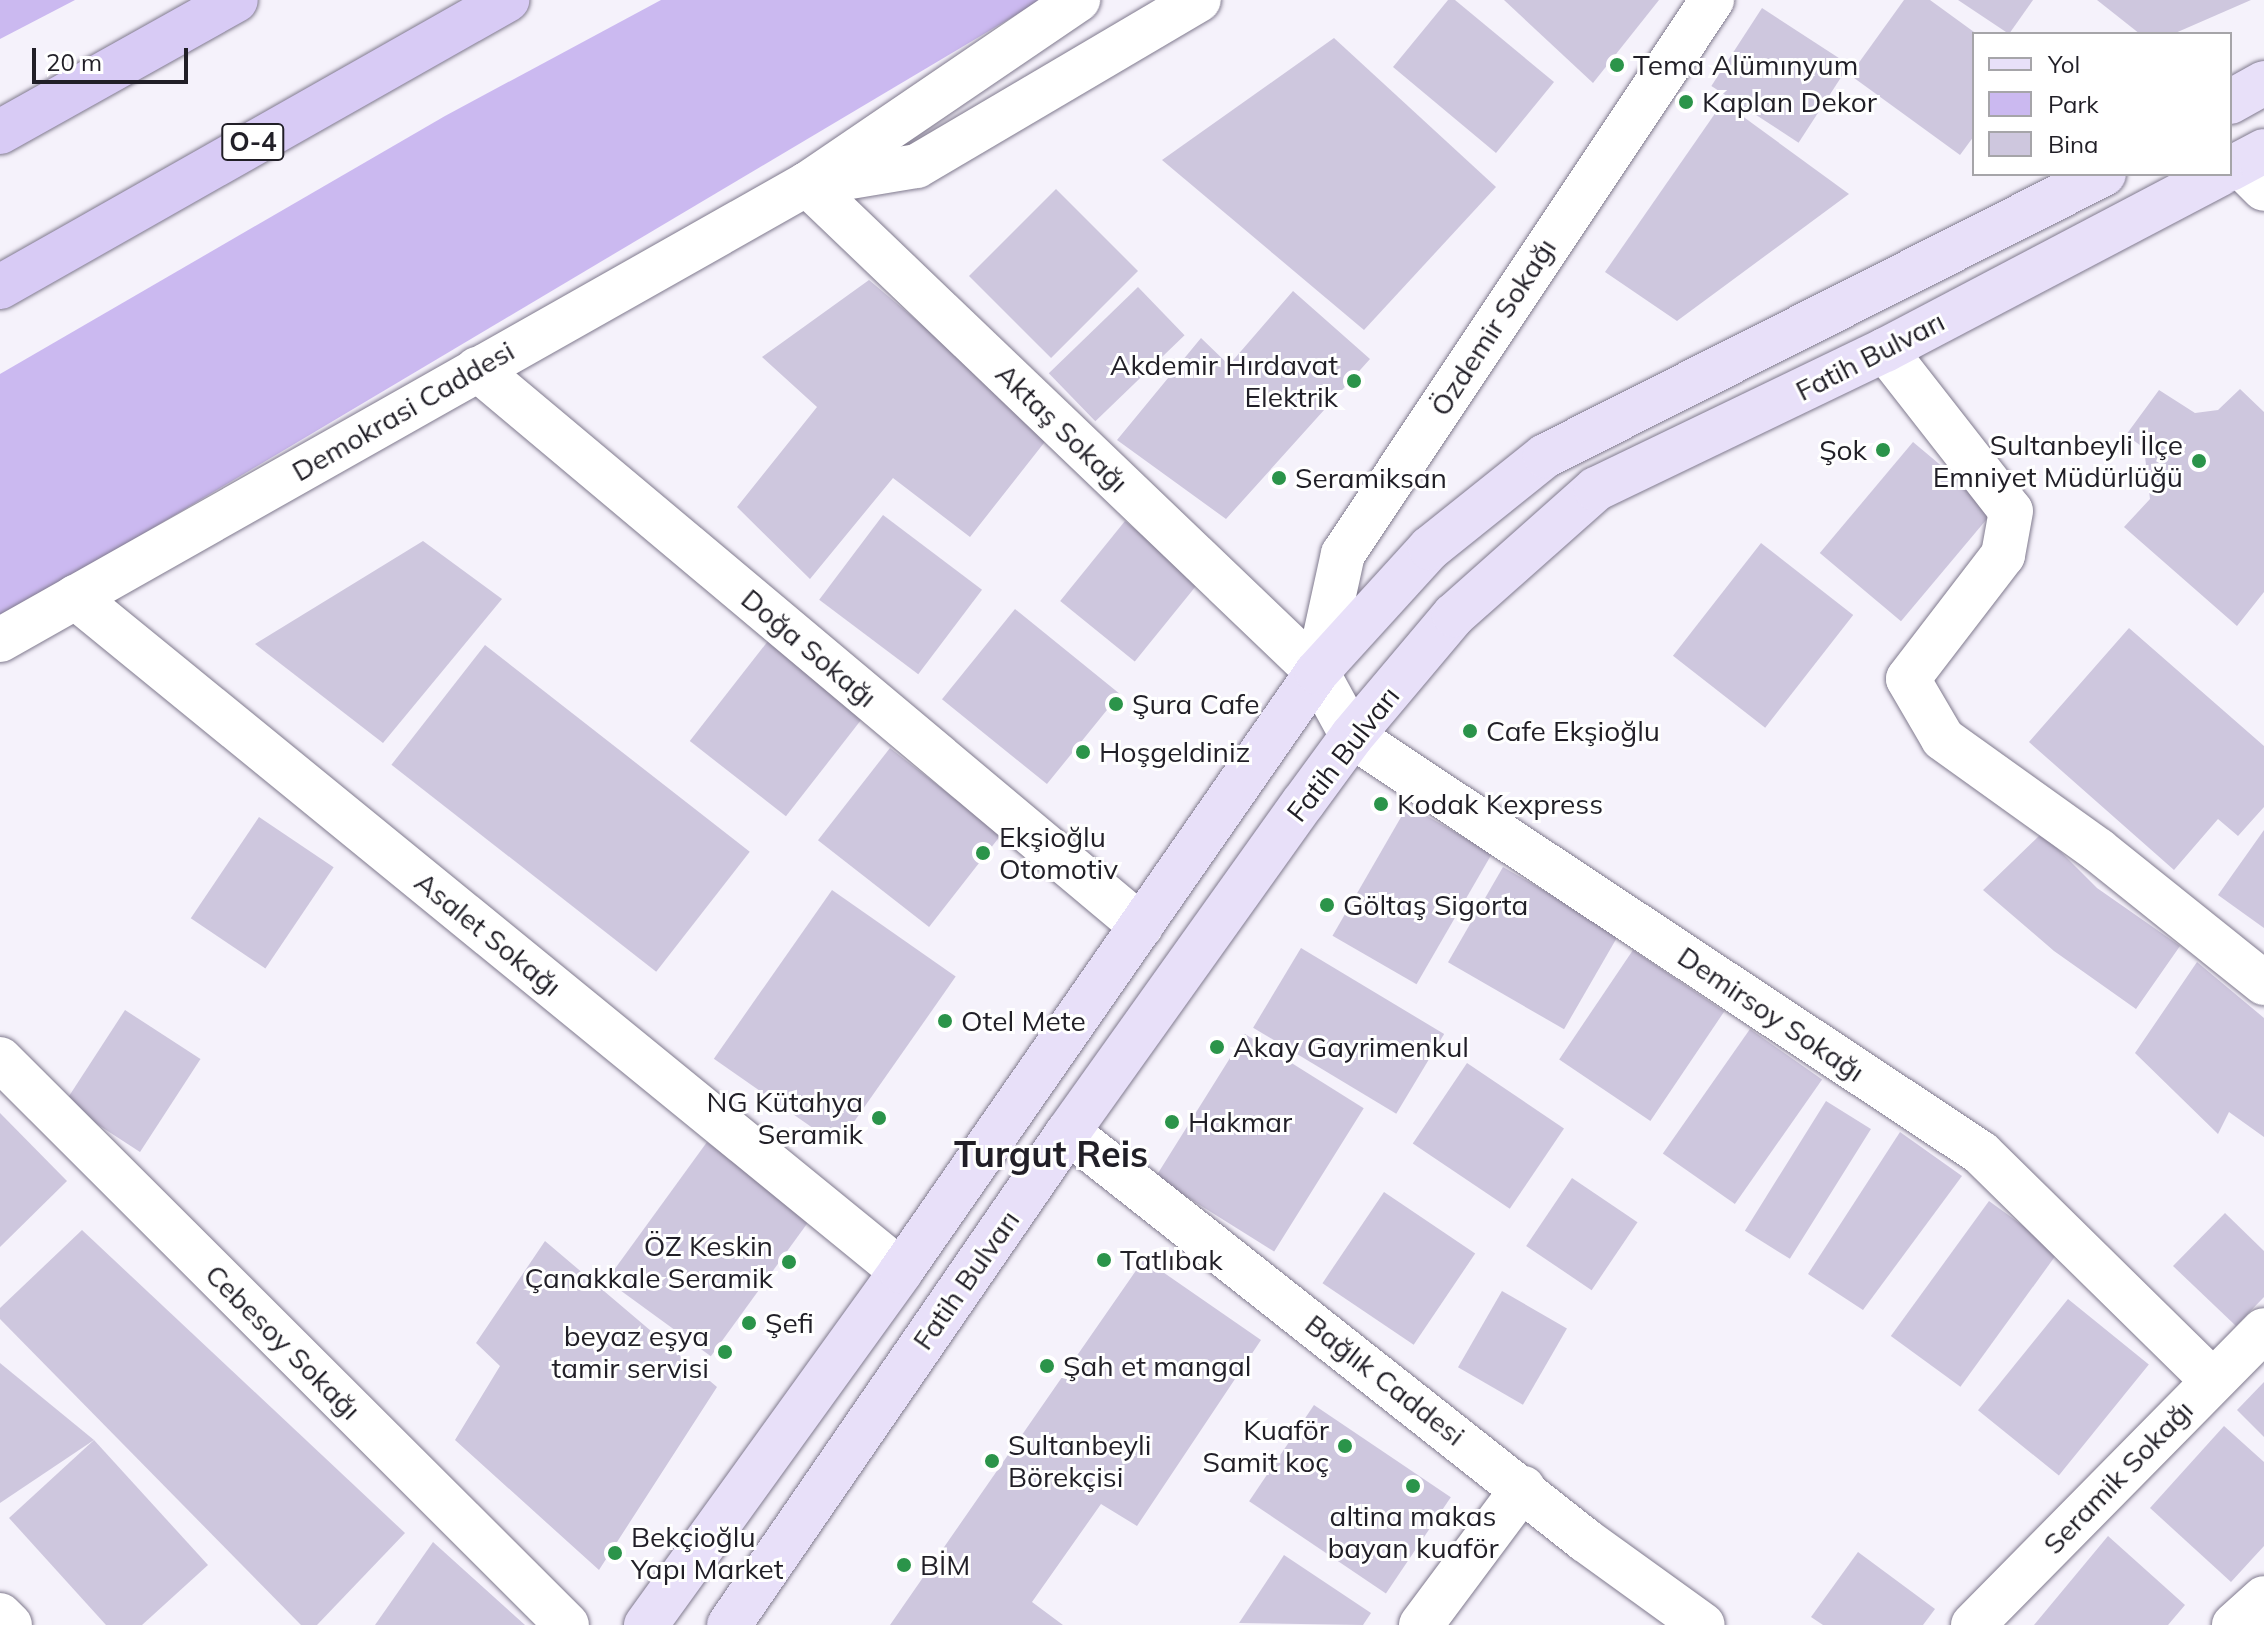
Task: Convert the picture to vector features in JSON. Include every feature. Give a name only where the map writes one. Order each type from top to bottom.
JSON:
[{"type":"highway","points":[[0,132],[236,0]]},
{"type":"highway","name":"O-4","points":[[0,287],[507,0]]},
{"type":"main road","points":[[2232,101],[2264,83]]},
{"type":"main road","name":"Fatih Bulvarı","points":[[646,1625],[901,1271],[1317,672],[1430,548],[1545,456],[2100,176]]},
{"type":"main road","name":"Fatih Bulvarı","points":[[729,1625],[1068,1132],[1352,736],[1454,615],[1596,489],[1885,350],[2229,176]]},
{"type":"street","name":"Demokrasi Caddesi","points":[[0,640],[807,184],[1078,0]]},
{"type":"street","points":[[807,184],[917,166],[1199,0]]},
{"type":"street","name":"Özdemir Sokağı","points":[[1317,672],[1343,554],[1712,0]]},
{"type":"street","name":"Aktaş Sokağı","points":[[807,184],[1317,672]]},
{"type":"street","points":[[1885,350],[2011,511],[2003,555],[1908,679],[1943,739],[2098,850],[2264,983]]},
{"type":"street","name":"Doğa Sokağı","points":[[477,369],[1141,926]]},
{"type":"street","name":"Asalet Sokağı","points":[[75,597],[901,1271]]},
{"type":"street","name":"Demirsoy Sokağı","points":[[1317,672],[1352,736],[1981,1153],[2212,1380]]},
{"type":"street","name":"Cebesoy Sokağı","points":[[0,1059],[567,1625]]},
{"type":"street","name":"Bağlık Caddesi","points":[[1068,1132],[1523,1488],[1585,1540],[1703,1625]]},
{"type":"street","name":"Seramik Sokağı","points":[[1973,1625],[2264,1330]]},
{"type":"street","points":[[1421,1625],[1523,1488]]},
{"type":"street","points":[[2234,1625],[2264,1598]]},
{"type":"street","points":[[0,1615],[10,1625]]},
{"type":"green space","points":[[0,0],[75,0],[0,39]]},
{"type":"green space","points":[[661,0],[1041,0],[0,619],[0,374],[445,116]]},
{"type":"building","points":[[1448,0],[1455,0],[1554,82],[1496,153],[1393,67]]},
{"type":"building","points":[[1504,0],[1659,0],[1593,83]]},
{"type":"building","points":[[1904,0],[1930,0],[1974,32],[1972,139],[1960,155],[1850,75]]},
{"type":"building","points":[[1958,0],[2033,0],[2010,32]]},
{"type":"building","points":[[2097,0],[2251,0],[2178,32],[2137,32]]},
{"type":"building","points":[[1762,8],[1849,65],[1799,143],[1711,86]]},
{"type":"building","points":[[1334,38],[1496,187],[1364,330],[1162,160]]},
{"type":"building","points":[[1723,102],[1849,194],[1677,321],[1605,272]]},
{"type":"building","points":[[1056,189],[1138,271],[1051,358],[969,276]]},
{"type":"building","points":[[869,280],[1051,434],[970,537],[893,478],[810,579],[737,507],[817,407],[762,357]]},
{"type":"building","points":[[1138,287],[1185,335],[1095,421],[1049,373]]},
{"type":"building","points":[[1293,291],[1370,359],[1226,519],[1117,440],[1201,338],[1229,365]]},
{"type":"building","points":[[2240,389],[2264,412],[2264,592],[2237,626],[2124,527],[2150,499],[2144,448],[2126,435],[2159,390],[2195,413],[2218,410]]},
{"type":"building","points":[[1913,442],[1994,510],[1901,621],[1820,553]]},
{"type":"building","points":[[883,515],[982,590],[918,674],[819,600]]},
{"type":"building","points":[[1125,521],[1200,581],[1135,661],[1060,601]]},
{"type":"building","points":[[423,541],[502,599],[383,743],[255,644]]},
{"type":"building","points":[[1761,543],[1853,615],[1765,728],[1673,656]]},
{"type":"building","points":[[1015,609],[1120,694],[1047,784],[942,699]]},
{"type":"building","points":[[2129,628],[2264,746],[2264,807],[2238,836],[2218,819],[2174,870],[2029,742]]},
{"type":"building","points":[[768,641],[864,716],[786,816],[690,741]]},
{"type":"building","points":[[485,645],[750,852],[656,972],[391,765]]},
{"type":"building","points":[[890,748],[1001,835],[929,927],[818,840]]},
{"type":"building","points":[[1408,805],[1492,854],[1417,984],[1332,936]]},
{"type":"building","points":[[259,817],[334,867],[265,968],[191,918]]},
{"type":"building","points":[[2264,830],[2264,928],[2218,895]]},
{"type":"building","points":[[2042,833],[2097,888],[2180,946],[2136,1009],[2054,951],[1983,890]]},
{"type":"building","points":[[1503,867],[1619,934],[1564,1029],[1448,962]]},
{"type":"building","points":[[832,890],[956,977],[838,1145],[714,1059]]},
{"type":"building","points":[[1301,948],[1444,1034],[1396,1114],[1253,1028]]},
{"type":"building","points":[[1633,950],[1724,1012],[1650,1121],[1559,1059]]},
{"type":"building","points":[[2197,962],[2264,1018],[2264,1137],[2229,1112],[2218,1134],[2135,1053]]},
{"type":"building","points":[[125,1010],[200,1059],[140,1152],[65,1103]]},
{"type":"building","points":[[1750,1029],[1822,1079],[1735,1204],[1663,1154]]},
{"type":"building","points":[[1245,1034],[1364,1108],[1274,1252],[1155,1177]]},
{"type":"building","points":[[1467,1063],[1564,1128],[1510,1209],[1413,1143]]},
{"type":"building","points":[[1826,1101],[1871,1129],[1790,1259],[1745,1231]]},
{"type":"building","points":[[0,1113],[67,1181],[0,1247]]},
{"type":"building","points":[[1900,1132],[1962,1176],[1863,1310],[1808,1274]]},
{"type":"building","points":[[707,1142],[811,1218],[711,1356],[606,1280]]},
{"type":"building","points":[[1572,1178],[1637,1222],[1592,1290],[1526,1246]]},
{"type":"building","points":[[1384,1192],[1475,1254],[1414,1345],[1322,1283]]},
{"type":"building","points":[[1989,1201],[2059,1252],[1960,1387],[1891,1336]]},
{"type":"building","points":[[2225,1213],[2264,1251],[2264,1297],[2236,1326],[2173,1266]]},
{"type":"building","points":[[82,1230],[405,1533],[317,1625],[301,1625],[0,1319],[0,1308]]},
{"type":"building","points":[[545,1241],[717,1387],[599,1570],[455,1440],[500,1366],[476,1343]]},
{"type":"building","points":[[1144,1259],[1261,1340],[1137,1526],[1101,1504],[1032,1602],[1063,1625],[890,1625]]},
{"type":"building","points":[[1502,1291],[1567,1328],[1523,1405],[1458,1367]]},
{"type":"building","points":[[2068,1299],[2149,1364],[2059,1476],[1978,1410]]},
{"type":"building","points":[[0,1363],[94,1440],[0,1503]]},
{"type":"building","points":[[2264,1382],[2264,1437],[2237,1410]]},
{"type":"building","points":[[1314,1405],[1451,1497],[1386,1593],[1249,1501]]},
{"type":"building","points":[[2224,1426],[2264,1462],[2264,1546],[2231,1582],[2150,1508]]},
{"type":"building","points":[[94,1440],[208,1565],[142,1625],[106,1625],[9,1518]]},
{"type":"building","points":[[2108,1536],[2185,1605],[2168,1625],[2034,1625]]},
{"type":"building","points":[[433,1542],[525,1625],[375,1625]]},
{"type":"building","points":[[1858,1552],[1935,1609],[1923,1625],[1823,1625],[1811,1617]]},
{"type":"building","points":[[1284,1555],[1371,1613],[1363,1625],[1239,1623]]},
{"type":"place","name":"Tema Alümınyum","points":[[1617,65]]},
{"type":"place","name":"Kaplan Dekor","points":[[1686,102]]},
{"type":"place","name":"Akdemir Hırdavat Elektrik","points":[[1354,381]]},
{"type":"place","name":"Şok","points":[[1883,450]]},
{"type":"place","name":"Sultanbeyli İlçe Emniyet Müdürlüğü","points":[[2199,461]]},
{"type":"place","name":"Seramiksan","points":[[1279,478]]},
{"type":"place","name":"Şura Cafe","points":[[1116,704]]},
{"type":"place","name":"Cafe Ekşioğlu","points":[[1470,731]]},
{"type":"place","name":"Hoşgeldiniz","points":[[1083,752]]},
{"type":"place","name":"Kodak Kexpress","points":[[1381,804]]},
{"type":"place","name":"Ekşioğlu Otomotiv","points":[[983,853]]},
{"type":"place","name":"Göltaş Sigorta","points":[[1327,905]]},
{"type":"place","name":"Otel Mete","points":[[945,1021]]},
{"type":"place","name":"Akay Gayrimenkul","points":[[1217,1047]]},
{"type":"place","name":"NG Kütahya Seramik","points":[[879,1118]]},
{"type":"place","name":"Hakmar","points":[[1172,1122]]},
{"type":"place","name":"Tatlıbak","points":[[1104,1260]]},
{"type":"place","name":"ÖZ Keskin Çanakkale Seramik","points":[[789,1262]]},
{"type":"place","name":"Şefi","points":[[749,1323]]},
{"type":"place","name":"beyaz eşya tamir servisi","points":[[725,1352]]},
{"type":"place","name":"Şah et mangal","points":[[1047,1366]]},
{"type":"place","name":"Kuaför Samit koç","points":[[1345,1446]]},
{"type":"place","name":"Sultanbeyli Börekçisi","points":[[992,1461]]},
{"type":"place","name":"altina makas bayan kuaför","points":[[1413,1486]]},
{"type":"place","name":"Bekçioğlu Yapı Market","points":[[615,1553]]},
{"type":"place","name":"BİM","points":[[904,1565]]},
{"type":"district","name":"Turgut Reis","points":[[1051,1154]]}]
